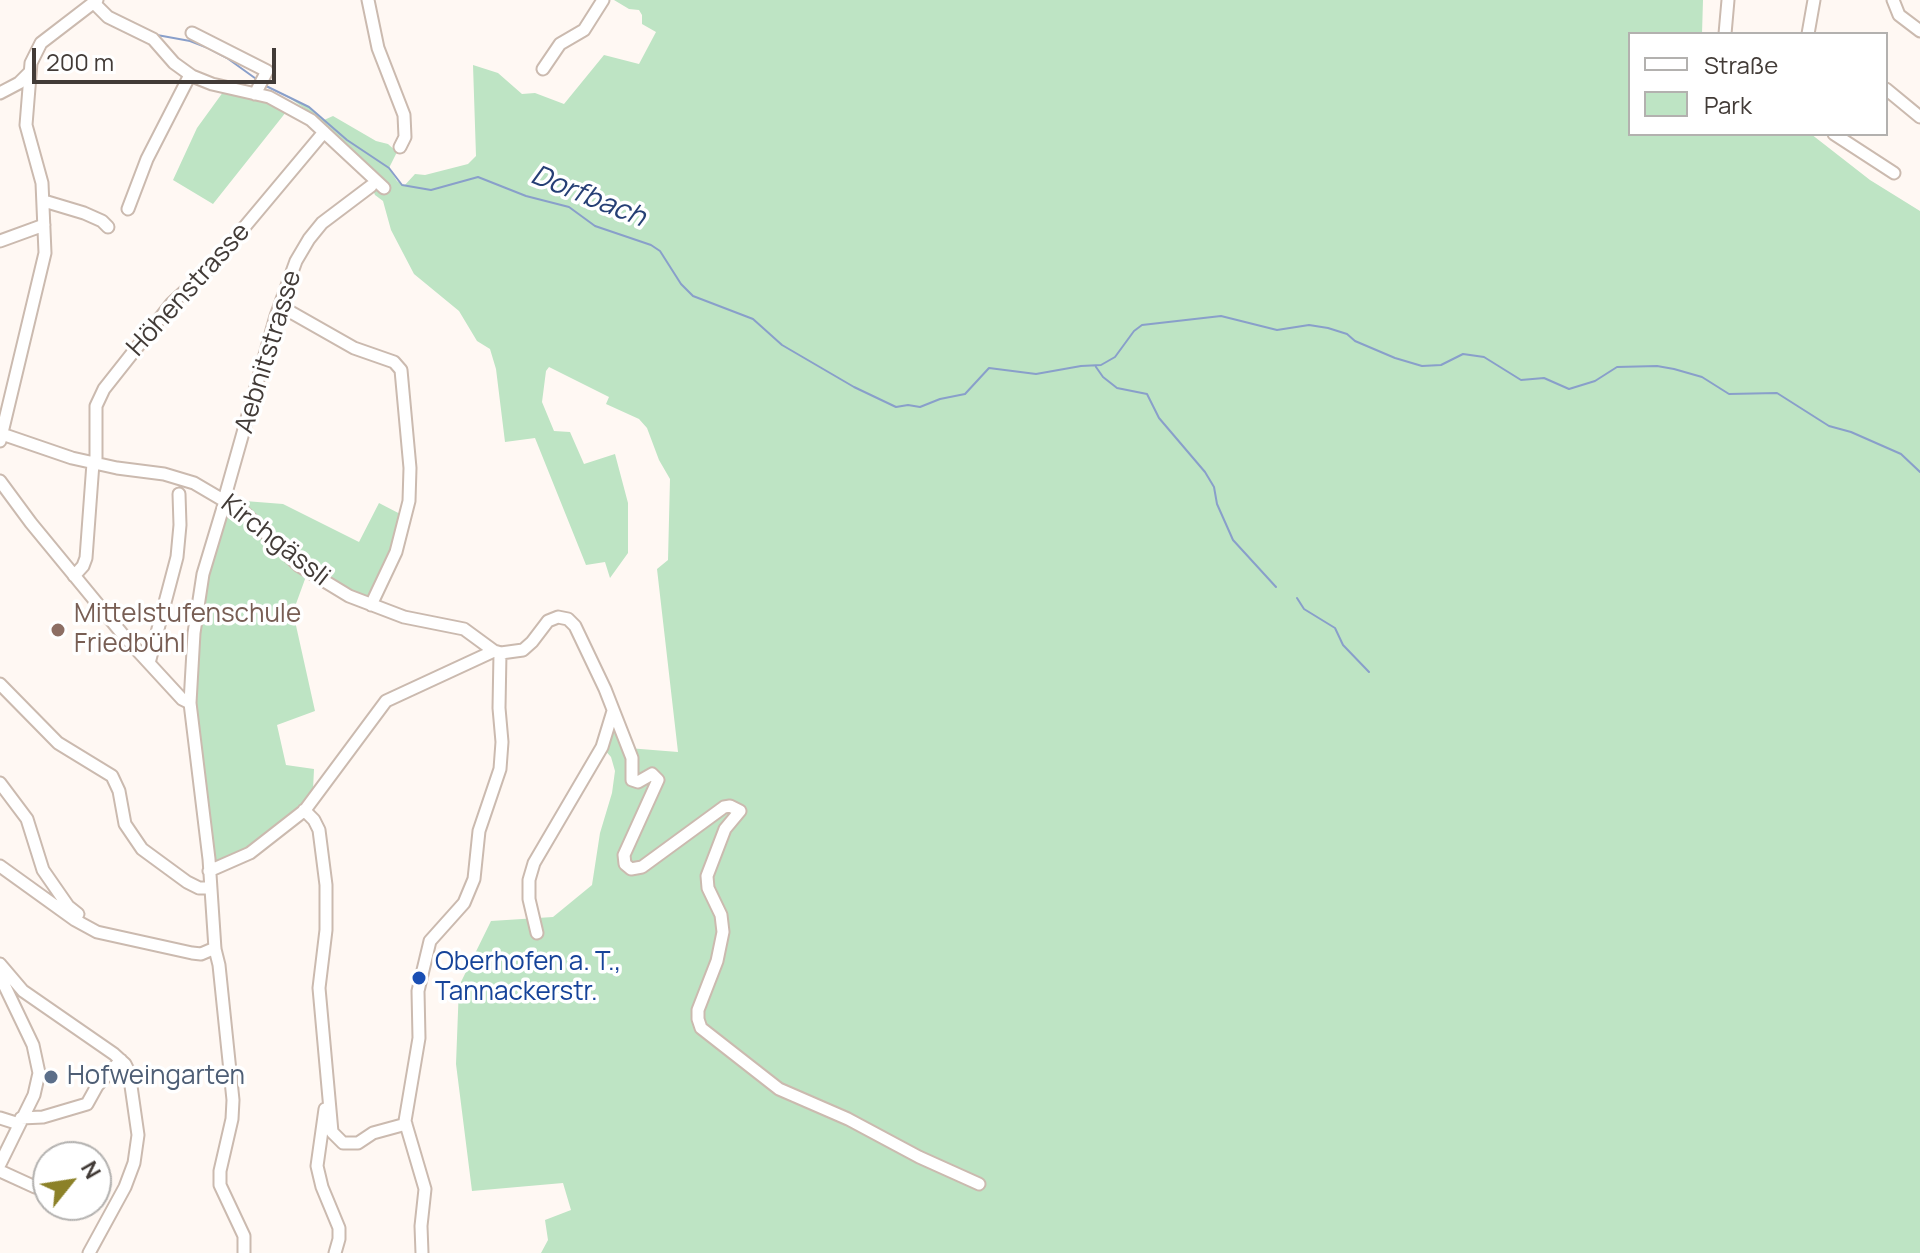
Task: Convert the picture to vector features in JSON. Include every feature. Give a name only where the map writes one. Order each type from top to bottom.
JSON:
[{"type":"street","points":[[368,0],[378,48],[404,115],[405,137],[400,147]]},
{"type":"street","points":[[543,69],[560,44],[584,30],[603,0]]},
{"type":"street","points":[[1725,32],[1728,0]]},
{"type":"street","points":[[1808,32],[1814,0]]},
{"type":"street","points":[[1893,0],[1899,15],[1920,31]]},
{"type":"street","points":[[1,438],[45,253],[42,183],[26,125],[29,73],[41,43],[96,1],[108,17],[148,36],[190,75],[212,84],[261,82]]},
{"type":"street","points":[[192,33],[324,132],[384,188]]},
{"type":"street","points":[[0,93],[19,83],[29,73]]},
{"type":"street","points":[[128,209],[147,159],[190,75]]},
{"type":"street","points":[[1888,91],[1920,117]]},
{"type":"street","name":"Höhenstrasse","points":[[74,576],[86,558],[95,463],[96,406],[104,389],[172,303],[211,267],[324,132]]},
{"type":"street","points":[[1837,136],[1894,173]]},
{"type":"street","name":"Aebnitstrasse","points":[[244,1253],[244,1236],[220,1185],[233,1107],[190,703],[197,610],[205,566],[280,306],[296,261],[322,223],[371,186]]},
{"type":"street","points":[[44,201],[84,213],[108,227]]},
{"type":"street","points":[[0,241],[44,225]]},
{"type":"street","points":[[280,306],[354,348],[394,362],[401,370],[410,468],[409,501],[396,552],[371,605]]},
{"type":"street","name":"Kirchgässli","points":[[1,438],[95,463],[194,483],[251,519],[298,565],[353,599],[404,617],[464,629],[497,652]]},
{"type":"street","points":[[0,481],[74,576],[149,663],[182,699],[190,703]]},
{"type":"street","points":[[149,663],[177,557],[179,494]]},
{"type":"street","points":[[209,871],[250,853],[304,810],[382,703],[497,652],[523,650],[550,620],[558,617],[568,619],[575,626],[613,710],[633,761],[632,780],[638,782],[652,774],[658,780],[624,855],[629,868],[639,868],[651,861],[724,807],[730,806],[740,811],[725,829],[707,876],[708,888],[723,927],[717,961],[698,1010],[701,1028],[779,1089],[848,1119],[919,1157],[979,1184]]},
{"type":"street","points":[[422,1253],[425,1189],[406,1124],[419,1038],[418,991],[427,947],[470,892],[479,831],[500,769],[502,742],[497,652]]},
{"type":"street","points":[[0,684],[51,737],[112,776],[119,791],[125,824],[142,849],[195,886],[210,888]]},
{"type":"street","points":[[537,933],[529,899],[529,880],[534,863],[599,754],[613,710]]},
{"type":"street","points":[[0,783],[27,819],[43,870],[68,906],[82,918],[83,925]]},
{"type":"street","points":[[304,810],[319,830],[326,885],[326,930],[319,988],[327,1106],[332,1132],[343,1143],[358,1143],[373,1133],[406,1124]]},
{"type":"street","points":[[0,866],[97,932],[179,952],[201,954],[215,948]]},
{"type":"street","points":[[0,964],[39,1004],[127,1067],[138,1135],[136,1153],[125,1187],[89,1253]]},
{"type":"street","points":[[0,976],[38,1060],[39,1080],[0,1164]]},
{"type":"street","points":[[0,1118],[20,1121],[87,1104],[100,1082],[121,1060]]},
{"type":"street","points":[[327,1106],[323,1114],[317,1166],[319,1181],[339,1228],[335,1253]]},
{"type":"street","points":[[0,1171],[32,1186]]},
{"type":"green space","points":[[614,0],[1703,0],[1702,32],[1628,32],[1628,136],[1814,136],[1870,180],[1920,211],[1920,1253],[541,1253],[548,1240],[545,1220],[571,1210],[563,1183],[472,1191],[456,1064],[459,986],[491,921],[553,917],[592,885],[600,833],[615,771],[611,757],[602,747],[613,710],[628,748],[678,752],[657,569],[668,560],[670,479],[647,428],[639,419],[606,404],[609,397],[549,367],[542,402],[554,431],[570,432],[584,464],[615,454],[628,503],[628,553],[610,578],[605,562],[586,565],[535,438],[505,442],[496,369],[490,349],[477,341],[459,311],[414,274],[391,230],[383,201],[375,195],[364,170],[307,110],[282,93],[309,107],[324,120],[333,116],[376,141],[388,144],[397,152],[389,168],[404,186],[415,174],[425,175],[468,164],[476,156],[473,65],[498,73],[522,94],[535,93],[564,104],[604,55],[639,64],[656,32],[642,24],[639,10],[629,9]]},
{"type":"green space","points":[[226,88],[290,107],[213,204],[173,180],[197,128]]},
{"type":"green space","points":[[232,500],[283,504],[359,542],[379,503],[406,517],[371,605],[308,571],[293,612],[315,711],[277,725],[286,765],[314,769],[313,790],[301,806],[258,843],[216,865],[194,711],[197,611]]},
{"type":"waterway","name":"Dorfbach","points":[[157,35],[208,48],[259,81]]},
{"type":"waterway","name":"Dorfbach","points":[[264,85],[309,107],[347,140],[389,168],[402,185],[431,190],[478,177],[526,196],[569,207],[595,226],[651,245],[660,251],[681,284],[693,296],[753,319],[782,345],[854,387],[896,407],[920,407],[965,394],[989,368],[1036,374],[1101,365],[1115,357],[1142,325],[1221,316],[1277,330],[1309,325],[1328,328],[1395,358],[1422,366],[1441,365],[1463,354],[1484,357],[1521,380],[1544,378],[1569,389],[1595,381],[1617,367],[1657,366],[1674,369],[1702,377],[1729,394],[1777,393],[1829,426],[1901,454],[1920,472]]},
{"type":"waterway","points":[[1096,367],[1117,388],[1147,394],[1159,418],[1214,487],[1217,504],[1233,540],[1276,587]]},
{"type":"waterway","points":[[1297,598],[1304,609],[1335,628],[1343,645],[1369,672]]},
{"type":"place","name":"Mittelstufenschule Friedbühl","points":[[58,630]]},
{"type":"place","name":"Oberhofen a. T., Tannackerstr.","points":[[419,978]]},
{"type":"place","name":"Hofweingarten","points":[[51,1077]]}]
